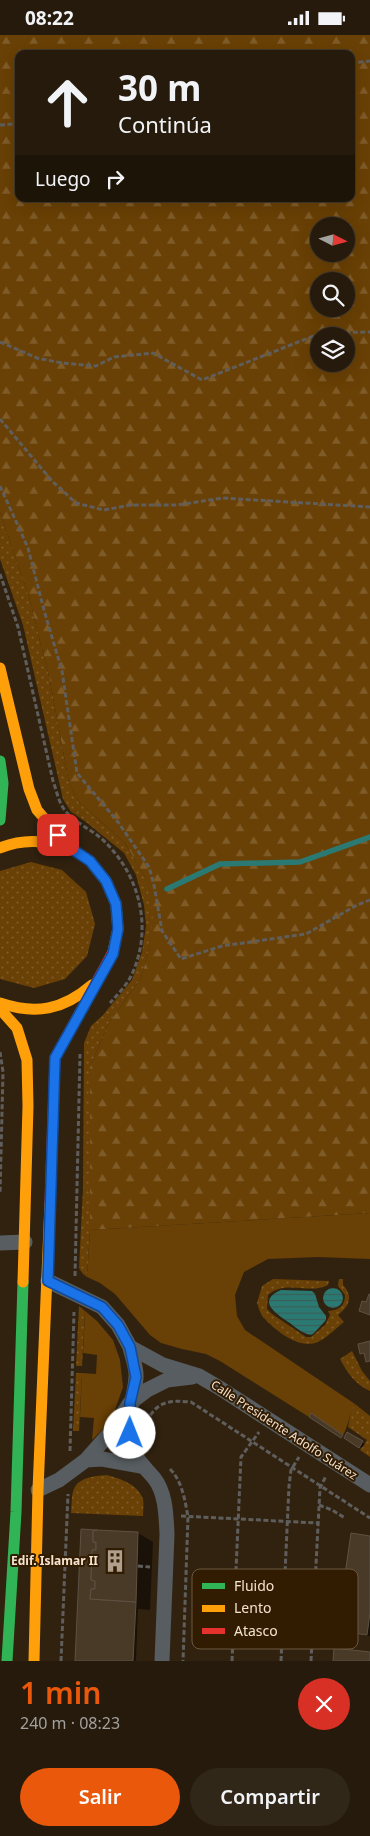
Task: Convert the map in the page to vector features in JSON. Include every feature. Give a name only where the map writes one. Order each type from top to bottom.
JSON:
[{"type":"main road","points":[[0,668],[29,789],[37,810],[69,847],[90,861],[106,881],[116,904],[118,929],[113,954],[55,1058],[48,1281],[38,1490],[34,1661]]},
{"type":"main road","points":[[0,761],[3,789],[0,820]]},
{"type":"main road","points":[[0,848],[13,842],[41,840],[69,847]]},
{"type":"main road","points":[[0,1003],[14,1009],[38,1011],[62,1005],[84,994],[101,977]]},
{"type":"main road","points":[[0,1009],[17,1027],[27,1060],[28,1106],[16,1512],[7,1661]]},
{"type":"street","points":[[0,1243],[25,1242]]},
{"type":"street","points":[[48,1281],[102,1307],[118,1325],[130,1347],[136,1377],[130,1403],[131,1443],[141,1466],[155,1479],[163,1495],[166,1515],[167,1534],[162,1661]]},
{"type":"street","name":"Calle Presidente Adolfo Suárez","points":[[130,1347],[163,1365],[198,1377],[218,1387],[370,1485]]},
{"type":"street","points":[[38,1490],[59,1480],[86,1460],[109,1435],[130,1403],[147,1390],[168,1380],[198,1377]]},
{"type":"street","points":[[86,1460],[102,1459],[141,1466]]},
{"type":"path","points":[[355,63],[370,61]]},
{"type":"path","points":[[0,125],[15,124]]},
{"type":"path","points":[[0,342],[37,358],[62,363],[96,366],[114,357],[153,353],[202,380],[321,333],[370,332]]},
{"type":"path","points":[[0,419],[52,481],[76,503],[104,510],[131,505],[177,505],[224,497],[370,507]]},
{"type":"path","points":[[0,486],[28,548],[62,671],[77,773],[118,822],[149,867],[162,931],[181,959],[222,946],[306,934],[357,905],[370,900]]},
{"type":"path","points":[[0,1052],[3,1072],[0,1194]]},
{"type":"path","points":[[148,1431],[147,1421],[156,1407],[172,1400],[191,1401],[252,1443],[321,1485],[370,1518]]},
{"type":"path","points":[[236,1569],[241,1457],[268,1419]]},
{"type":"path","points":[[285,1569],[292,1467],[307,1444]]},
{"type":"path","points":[[315,1569],[318,1505],[321,1485],[334,1461]]},
{"type":"path","points":[[164,1463],[175,1474],[184,1498],[188,1517],[183,1661]]},
{"type":"path","points":[[318,1505],[332,1510],[345,1518]]},
{"type":"path","points":[[166,1515],[317,1523]]},
{"type":"green space","points":[[0,35],[370,35],[370,1213],[90,1230],[90,1067],[108,1024],[141,978],[150,945],[145,877],[125,843],[79,802],[69,783],[50,681],[29,597],[0,512]]},
{"type":"green space","points":[[0,512],[29,597],[50,681],[69,783],[79,802],[125,843],[145,877],[153,914],[150,945],[141,978],[108,1024],[90,1067],[90,1230],[87,1277],[79,1268],[83,1189],[84,1043],[91,1026],[103,1015],[132,980],[142,952],[146,926],[144,905],[136,875],[124,853],[71,812],[63,799],[23,625],[0,559]]},
{"type":"green space","points":[[31,862],[62,870],[86,892],[95,924],[87,956],[65,979],[34,988],[0,979],[0,871]]},
{"type":"green space","points":[[370,1213],[370,1259],[318,1257],[268,1259],[244,1272],[235,1295],[237,1316],[245,1330],[355,1404],[343,1435],[311,1414],[309,1417],[220,1361],[206,1354],[161,1343],[150,1335],[115,1294],[100,1283],[87,1277],[90,1230]]},
{"type":"green space","points":[[273,1279],[329,1281],[328,1285],[321,1288],[282,1288],[268,1295],[267,1309],[272,1314],[306,1337],[311,1337],[325,1325],[330,1315],[328,1311],[335,1310],[343,1305],[345,1295],[338,1286],[339,1279],[343,1279],[343,1285],[348,1293],[349,1301],[338,1315],[344,1322],[319,1342],[301,1343],[287,1337],[264,1318],[257,1303],[262,1286]]},
{"type":"green space","points":[[79,1306],[85,1311],[82,1366],[76,1366]]},
{"type":"green space","points":[[85,1311],[97,1321],[113,1340],[120,1360],[123,1387],[111,1421],[92,1440],[94,1418],[80,1417],[82,1373],[96,1374],[97,1355],[83,1353]]},
{"type":"green space","points":[[352,1351],[362,1371],[370,1381],[370,1391],[352,1378],[340,1359]]},
{"type":"green space","points":[[76,1373],[82,1373],[79,1431],[73,1431]]},
{"type":"green space","points":[[355,1404],[370,1416],[370,1457],[360,1450],[367,1440],[348,1427],[351,1411]]},
{"type":"green space","points":[[106,1475],[122,1480],[137,1489],[143,1499],[143,1516],[71,1513],[72,1494],[76,1485],[88,1478]]},
{"type":"water","points":[[333,1288],[340,1291],[343,1298],[340,1305],[333,1308],[326,1305],[323,1298],[326,1291]]},
{"type":"water","points":[[281,1290],[312,1291],[315,1294],[319,1307],[326,1316],[326,1320],[314,1333],[309,1335],[300,1331],[271,1308],[270,1299],[273,1294]]},
{"type":"building","points":[[369,1294],[370,1315],[359,1311],[362,1301],[366,1302]]},
{"type":"building","points":[[370,1341],[370,1361],[366,1362],[364,1353],[360,1354],[358,1344]]},
{"type":"building","points":[[311,1413],[343,1435],[341,1438],[309,1417]]},
{"type":"building","points":[[347,1432],[363,1441],[359,1448],[344,1438]]},
{"type":"building","points":[[81,1529],[97,1530],[93,1531],[93,1542],[96,1542],[96,1550],[92,1550],[91,1580],[95,1581],[95,1589],[91,1589],[90,1599],[136,1602],[133,1661],[75,1661]]},
{"type":"building","name":"Edif. Islamar II","points":[[93,1531],[138,1532],[136,1602],[90,1599],[91,1589],[95,1589],[95,1581],[91,1580],[92,1550],[96,1550],[96,1542],[93,1542]]},
{"type":"building","points":[[351,1533],[370,1536],[370,1613],[367,1635],[358,1634],[358,1569],[346,1569]]},
{"type":"building","points":[[334,1649],[370,1652],[370,1661],[333,1661]]},
{"type":"waterway","points":[[167,889],[220,864],[300,862],[370,837]]},
{"type":"traffic: fast","points":[[0,761],[3,783],[0,820]]},
{"type":"traffic: fast","points":[[7,1661],[16,1512],[23,1282]]},
{"type":"traffic: slow","points":[[0,668],[29,789],[37,810],[69,847],[90,861],[106,881],[116,904],[118,929],[113,952]]},
{"type":"traffic: slow","points":[[0,848],[34,841],[69,847]]},
{"type":"traffic: slow","points":[[0,1003],[25,1009],[49,1008],[70,1000],[92,985]]},
{"type":"traffic: slow","points":[[0,1009],[17,1028],[27,1060],[28,1106],[23,1282]]},
{"type":"traffic: slow","points":[[34,1661],[38,1490],[50,1203]]},
{"type":"traffic: jam","points":[[50,1203],[55,1058],[113,952]]},
{"type":"place","name":"Edif. Islamar II","points":[[115,1561]]},
{"type":"route","points":[[58,835],[69,847],[90,861],[106,881],[116,904],[118,929],[113,954],[55,1058],[48,1281],[102,1307],[118,1325],[130,1347],[136,1377],[130,1403],[130,1433]]}]
